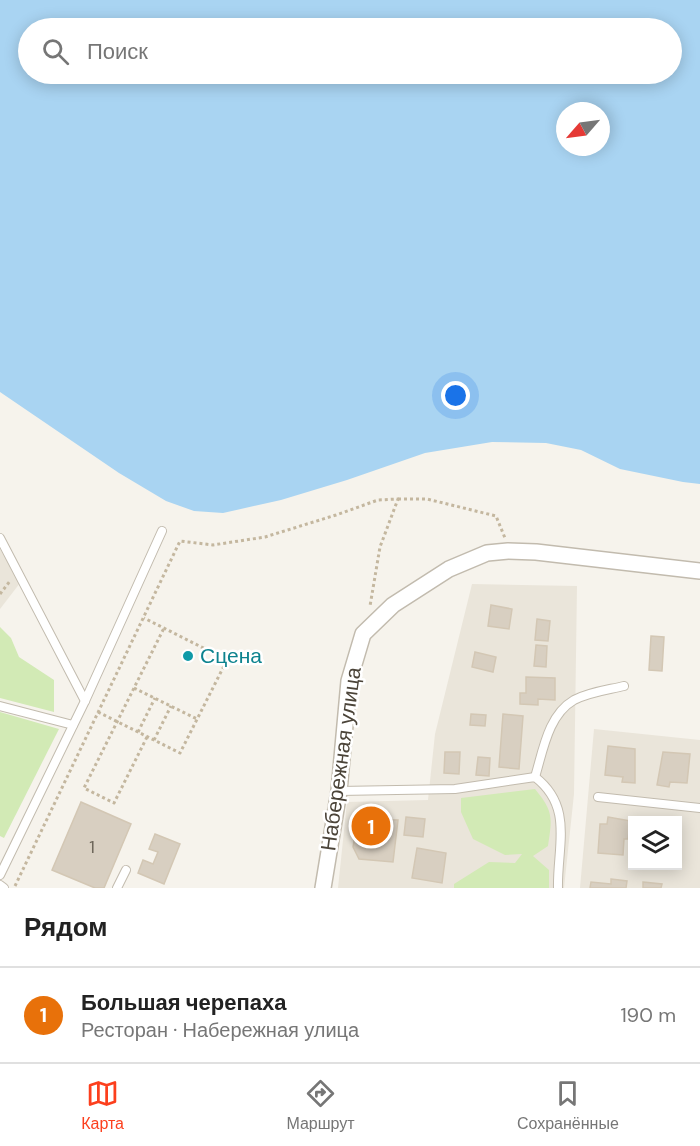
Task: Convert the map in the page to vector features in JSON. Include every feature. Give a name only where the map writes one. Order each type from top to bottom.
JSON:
[{"type":"street","name":"Набережная улица","points":[[323,888],[339,791],[349,681],[363,634],[393,605],[449,568],[487,553],[536,552],[700,571]]},
{"type":"lane","points":[[0,874],[74,725],[162,531]]},
{"type":"lane","points":[[0,539],[85,701]]},
{"type":"lane","points":[[535,777],[549,729],[561,711],[573,701],[624,686]]},
{"type":"lane","points":[[0,706],[74,725]]},
{"type":"lane","points":[[339,791],[455,789],[535,777],[544,784],[553,797],[561,815],[558,888]]},
{"type":"lane","points":[[598,797],[700,808]]},
{"type":"lane","points":[[117,888],[126,870]]},
{"type":"lane","points":[[0,885],[4,888]]},
{"type":"path","points":[[370,608],[380,548],[398,499]]},
{"type":"path","points":[[14,888],[180,541],[213,545],[265,537],[378,500],[427,499],[496,516],[501,525],[508,551]]},
{"type":"path","points":[[98,712],[180,753],[227,660],[143,618]]},
{"type":"path","points":[[147,737],[114,803],[84,788],[164,628]]},
{"type":"path","points":[[134,688],[197,719]]},
{"type":"path","points":[[138,732],[155,698]]},
{"type":"path","points":[[154,740],[171,706]]},
{"type":"shaded area","points":[[0,549],[20,583],[0,609]]},
{"type":"shaded area","points":[[472,584],[577,586],[574,794],[564,888],[338,888],[347,802],[428,800],[435,734]]},
{"type":"shaded area","points":[[594,729],[700,740],[700,888],[580,888]]},
{"type":"green space","points":[[0,627],[11,638],[19,657],[54,680],[54,712],[0,698]]},
{"type":"green space","points":[[0,712],[59,729],[4,838],[0,836]]},
{"type":"green space","points":[[535,789],[549,810],[551,822],[548,846],[533,856],[549,870],[549,888],[454,888],[454,884],[489,862],[515,863],[522,854],[505,855],[473,839],[461,812],[461,798]]},
{"type":"water","points":[[0,0],[700,0],[700,484],[620,469],[581,450],[546,443],[492,442],[425,453],[281,500],[223,513],[194,511],[166,501],[119,473],[0,392]]},
{"type":"building","points":[[491,605],[512,609],[509,629],[488,626]]},
{"type":"building","points":[[537,619],[550,621],[548,641],[535,640]]},
{"type":"building","points":[[651,636],[664,637],[662,671],[649,670]]},
{"type":"building","points":[[536,645],[547,646],[546,667],[534,666]]},
{"type":"building","points":[[475,652],[496,657],[493,672],[472,667]]},
{"type":"building","points":[[526,677],[555,678],[555,700],[538,699],[538,705],[520,704],[520,693],[526,693]]},
{"type":"building","points":[[471,714],[486,715],[485,726],[470,725]]},
{"type":"building","points":[[503,714],[523,716],[519,769],[499,767]]},
{"type":"building","points":[[608,746],[635,749],[635,783],[622,782],[623,777],[605,775]]},
{"type":"building","points":[[445,752],[460,752],[459,774],[444,773]]},
{"type":"building","points":[[663,752],[690,754],[687,783],[670,782],[669,787],[657,785]]},
{"type":"building","points":[[478,757],[490,758],[489,776],[476,775]]},
{"type":"building","points":[[81,802],[131,824],[104,888],[95,888],[52,870]]},
{"type":"building","points":[[406,817],[425,819],[423,837],[404,835]]},
{"type":"building","points":[[608,817],[628,820],[628,839],[624,839],[623,855],[598,853],[600,824],[607,824]]},
{"type":"building","points":[[358,819],[398,820],[393,862],[359,859],[353,847]]},
{"type":"building","points":[[155,834],[180,844],[164,884],[138,873],[143,860],[153,864],[158,852],[149,849]]},
{"type":"building","points":[[417,848],[446,853],[442,883],[412,878]]},
{"type":"building","points":[[611,879],[627,881],[626,888],[590,888],[591,882],[611,884]]},
{"type":"building","points":[[643,882],[662,884],[661,888],[643,888]]},
{"type":"place","name":"Сцена","points":[[188,656]]},
{"type":"place","name":"Большая черепаха","points":[[371,826]]}]
